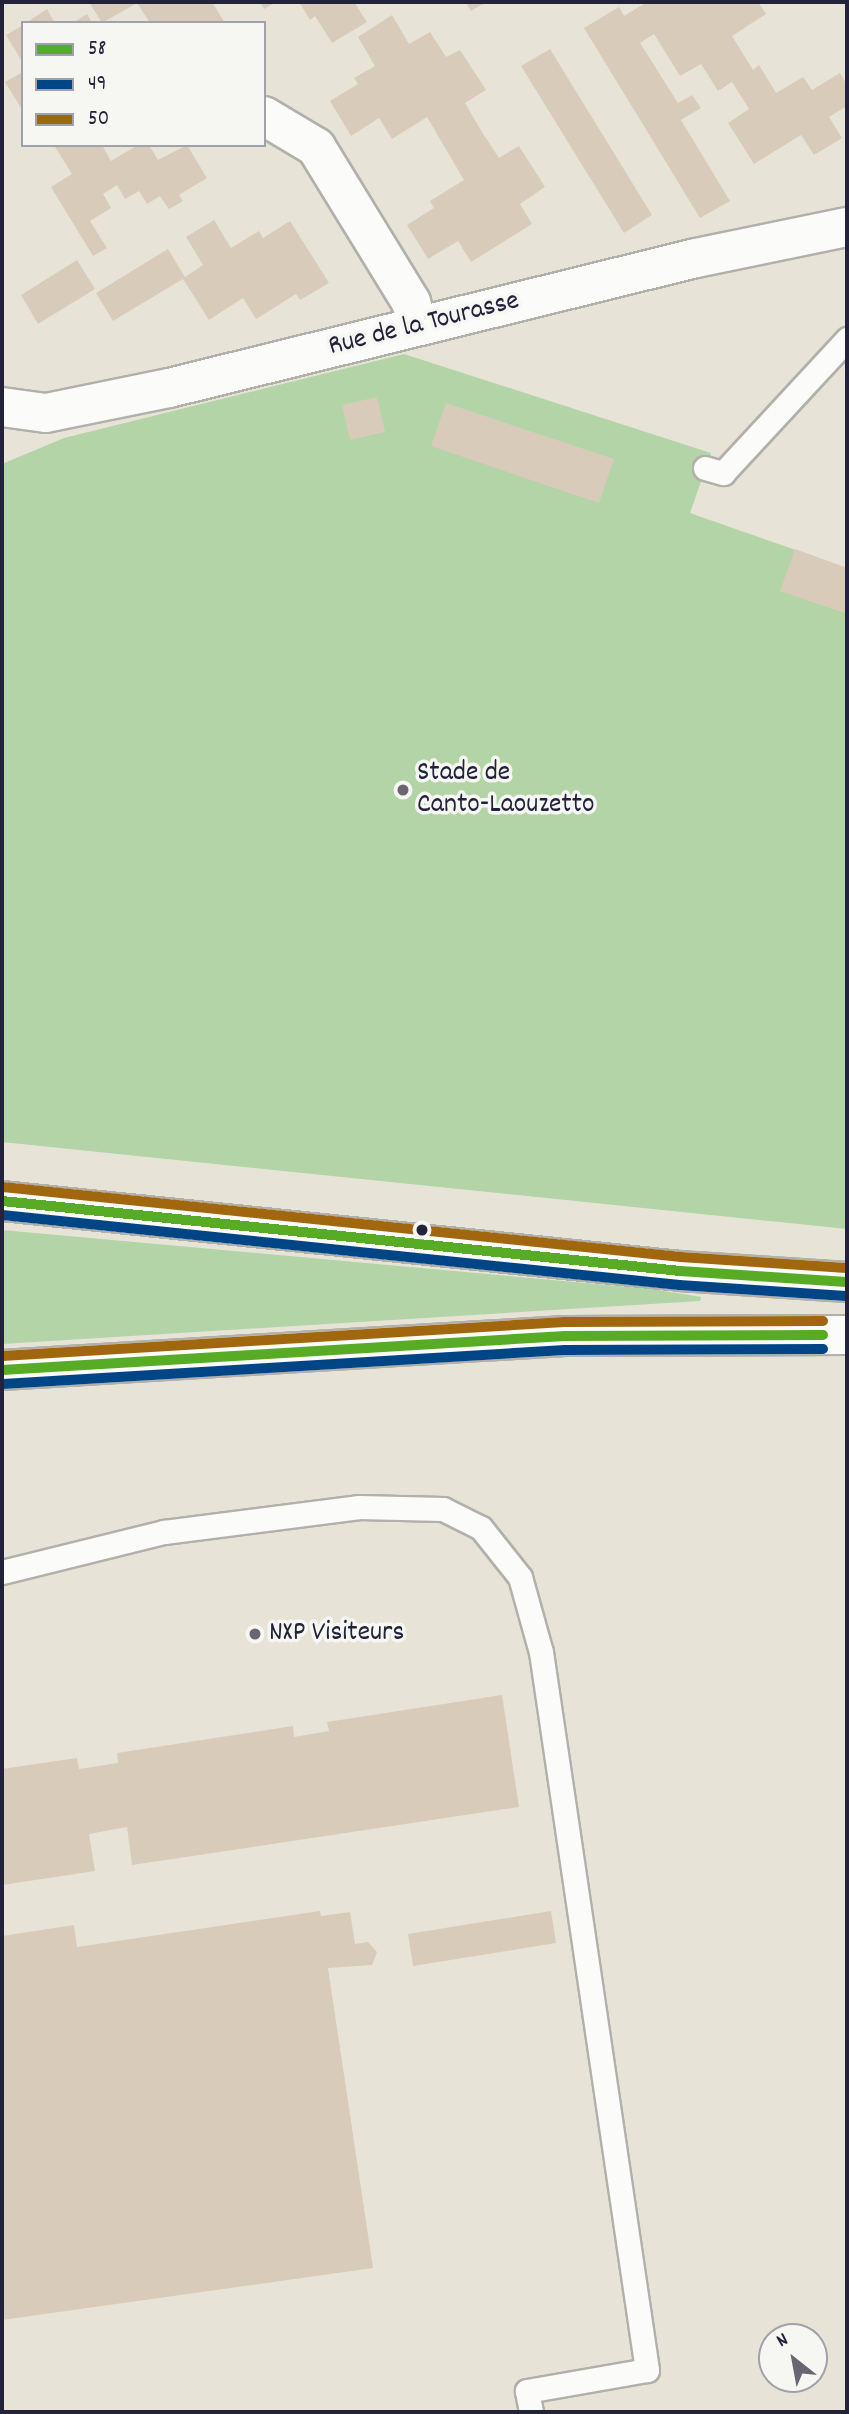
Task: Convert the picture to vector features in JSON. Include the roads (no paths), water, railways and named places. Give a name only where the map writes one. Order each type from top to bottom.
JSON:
[{"type":"main road","points":[[266,117],[316,147],[411,302],[418,326]]},
{"type":"main road","name":"Rue de la Tourasse","points":[[2,407],[46,413],[169,388],[696,258],[847,227]]},
{"type":"main road","points":[[2,1201],[680,1271],[847,1282]]},
{"type":"main road","points":[[2,1370],[565,1336],[847,1335]]},
{"type":"lane","points":[[705,468],[723,473],[847,339]]},
{"type":"lane","points":[[2,1572],[163,1532],[359,1507],[443,1509],[481,1528],[520,1577],[541,1653],[647,2371],[527,2391],[531,2412]]},
{"type":"place","name":"Stade de Canto-Laouzetto","points":[[403,790]]},
{"type":"place","name":"NXP Visiteurs","points":[[255,1634]]}]
